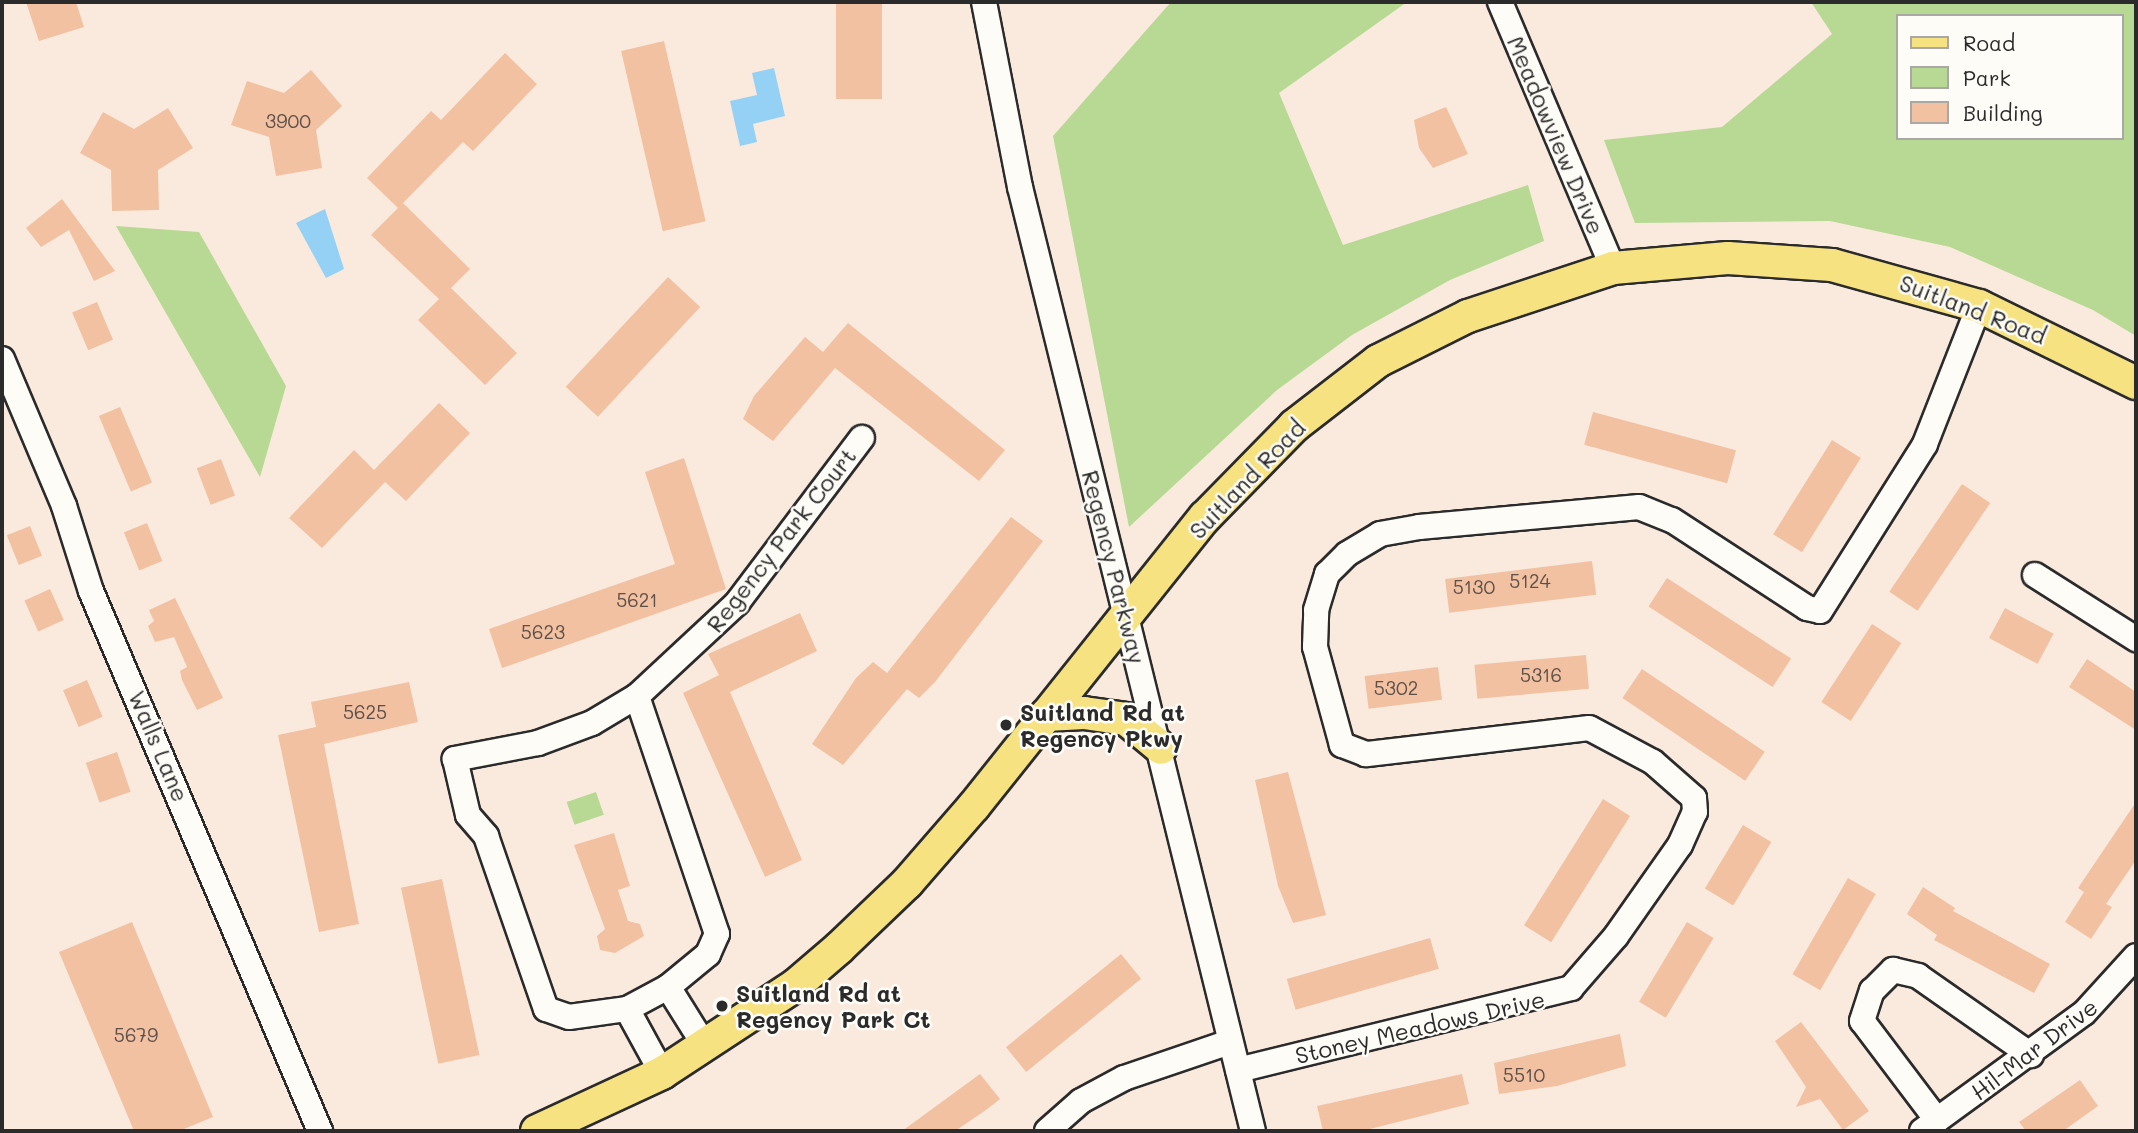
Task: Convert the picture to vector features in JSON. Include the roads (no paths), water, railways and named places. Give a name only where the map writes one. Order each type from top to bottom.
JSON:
[{"type":"main road","name":"Suitland Road","points":[[542,1130],[662,1073],[796,985],[907,883],[1205,517],[1294,426],[1378,361],[1468,316],[1613,268],[1728,258],[1832,265],[1979,306],[2136,383]]},
{"type":"main road","points":[[1046,715],[1084,713],[1126,719],[1161,748]]},
{"type":"street","name":"Regency Parkway","points":[[984,2],[1020,187],[1161,748],[1252,1131]]},
{"type":"street","name":"Meadowview Drive","points":[[1500,2],[1613,268]]},
{"type":"street","name":"Stoney Meadows Drive","points":[[1238,1070],[1571,988],[1616,936],[1680,845],[1695,813],[1694,798],[1653,762],[1588,728],[1354,754],[1342,745],[1315,647],[1318,592],[1334,567],[1380,534],[1639,507],[1672,520],[1807,608],[1820,611],[1913,467],[1979,306]]},
{"type":"street","name":"Walls Lane","points":[[2,359],[64,506],[91,591],[320,1131]]},
{"type":"street","name":"Regency Park Court","points":[[637,696],[716,934],[708,954],[668,987],[627,1009],[569,1017],[546,1009],[486,835],[468,815],[455,759],[538,743],[592,723],[637,696],[737,603],[862,438]]},
{"type":"street","points":[[2035,575],[2136,639]]},
{"type":"street","name":"Hil-Mar Drive","points":[[1929,1126],[2031,1055],[2134,967]]},
{"type":"street","points":[[1929,1126],[1862,1021],[1872,991],[1893,970],[1918,976],[2031,1055]]},
{"type":"street","points":[[668,987],[705,1046]]},
{"type":"street","points":[[627,1009],[662,1073]]},
{"type":"street","points":[[1047,1131],[1081,1101],[1124,1078],[1230,1042]]},
{"type":"water","points":[[774,68],[785,116],[753,124],[757,142],[740,146],[730,101],[757,95],[752,73]]},
{"type":"water","points":[[325,209],[344,269],[326,278],[296,223]]},
{"type":"place","name":"Suitland Rd at Regency Pkwy","points":[[1006,725]]},
{"type":"place","name":"Suitland Rd at Regency Park Ct","points":[[722,1006]]}]
